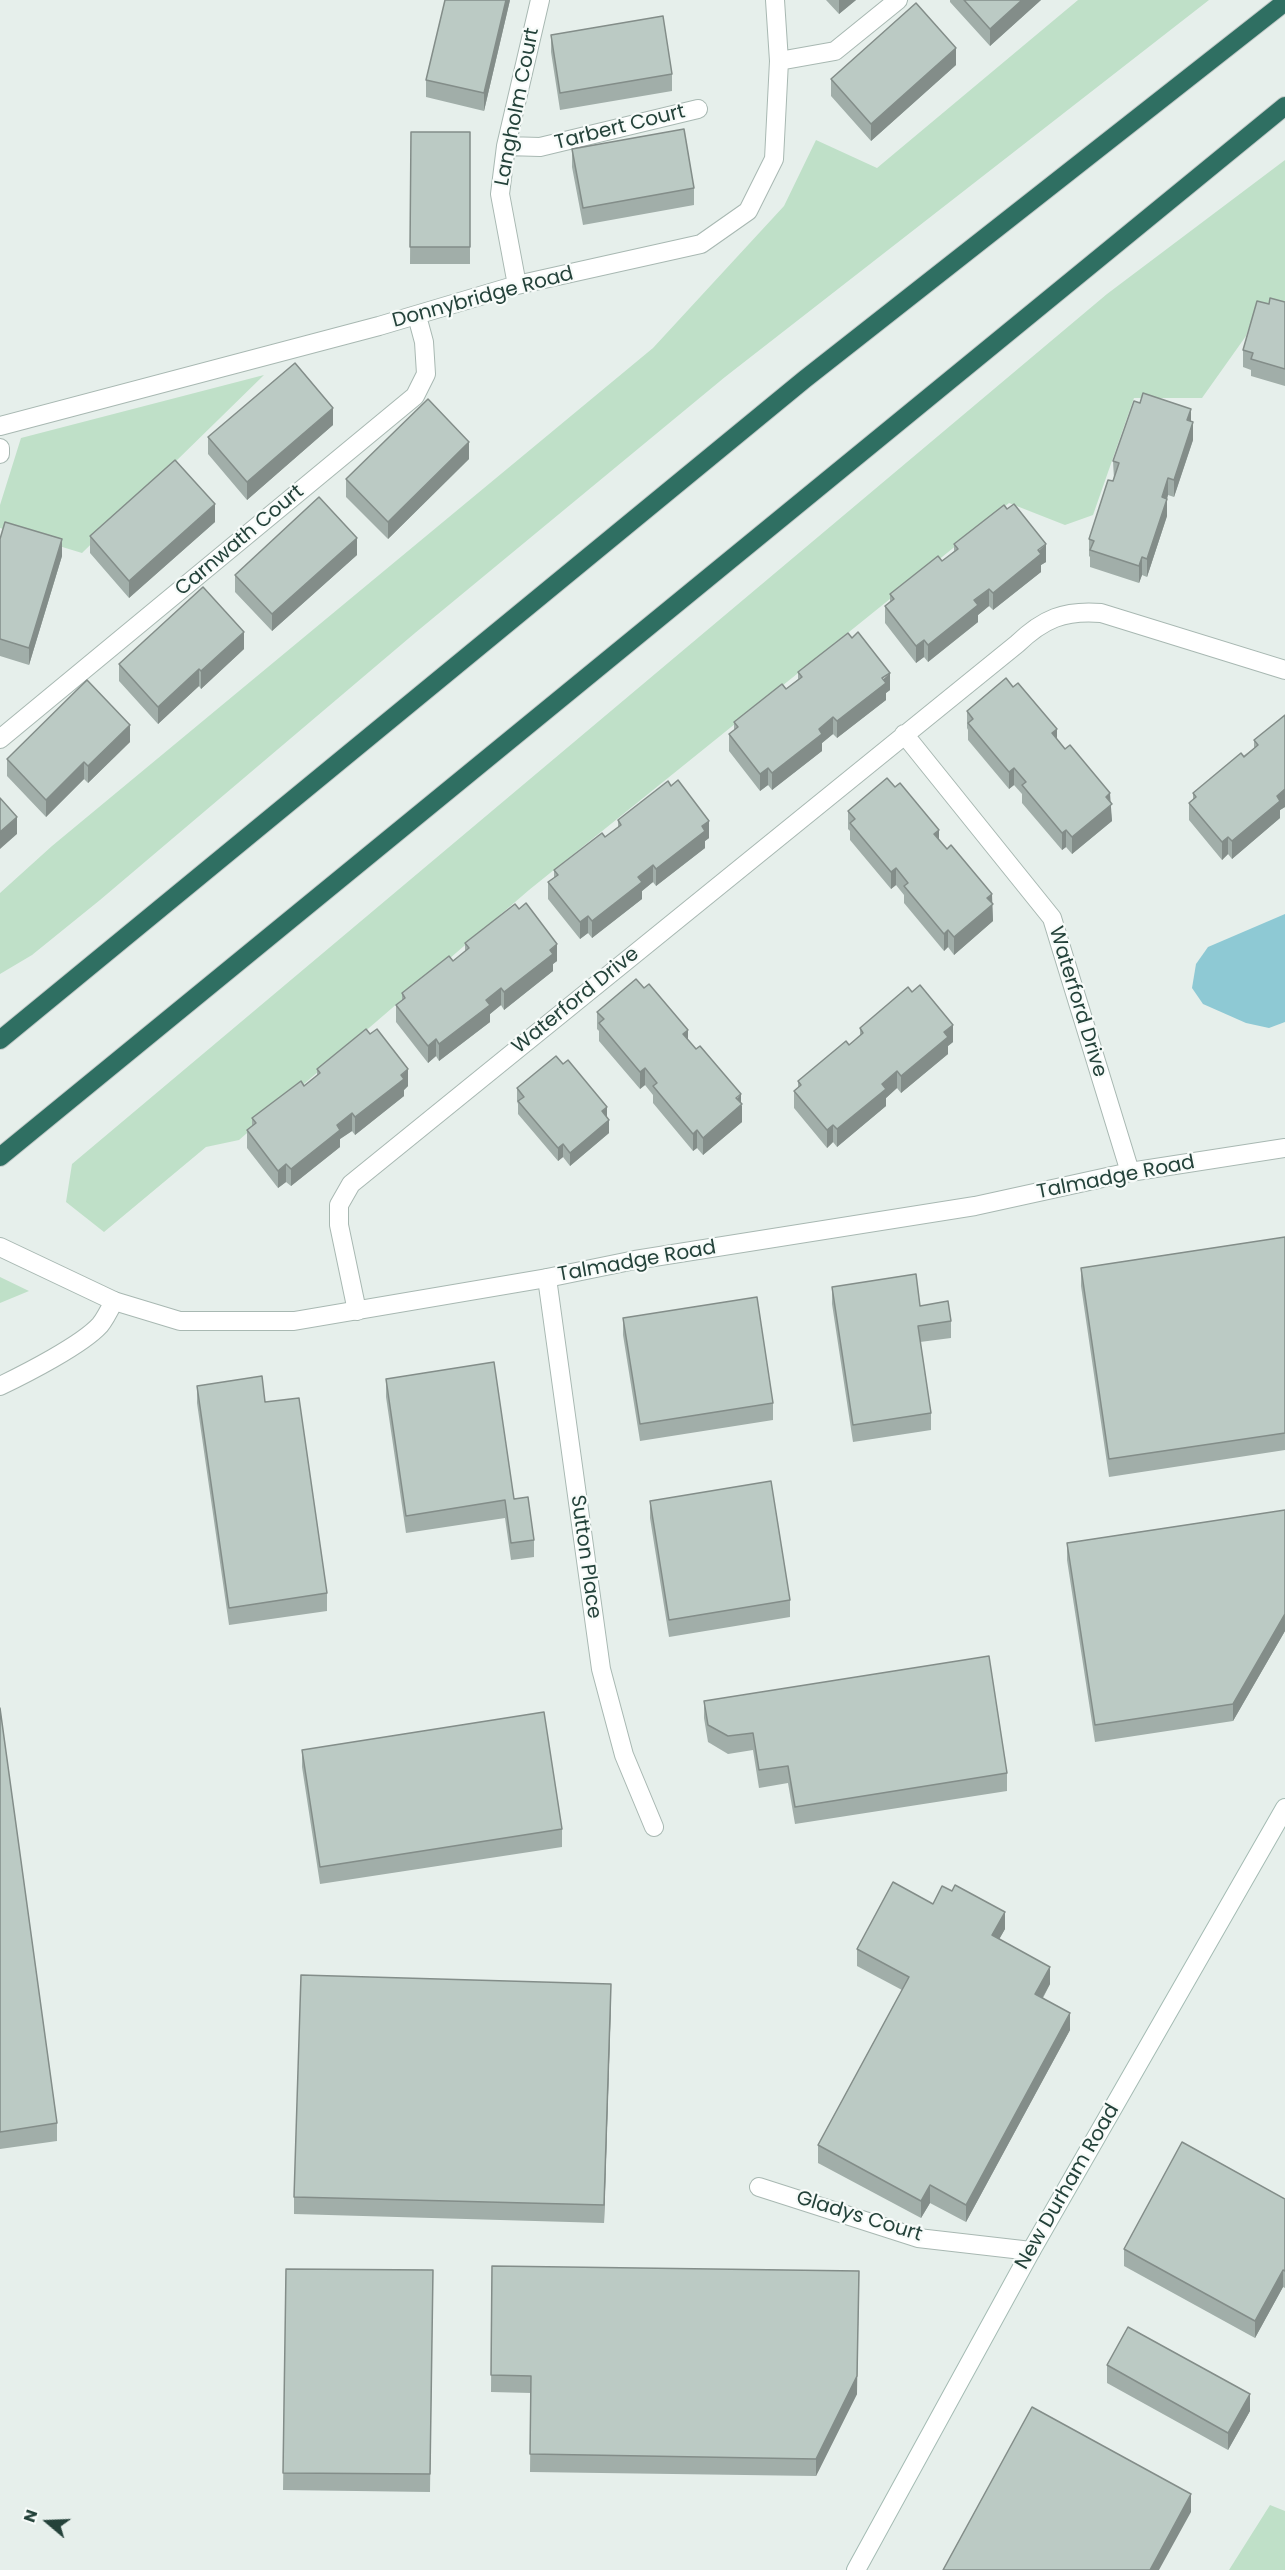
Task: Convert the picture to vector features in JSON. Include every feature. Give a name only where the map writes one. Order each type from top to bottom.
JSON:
[{"type":"highway","points":[[0,1040],[805,379],[1285,2]]},
{"type":"highway","points":[[0,1157],[1285,106]]},
{"type":"street","name":"Langholm Court","points":[[517,285],[500,194],[506,146],[540,0]]},
{"type":"street","name":"Donnybridge Road","points":[[0,426],[417,316],[517,285],[701,244],[748,211],[774,159],[779,61],[775,0]]},
{"type":"street","points":[[779,61],[835,51],[898,0]]},
{"type":"street","name":"Tarbert Court","points":[[506,146],[540,147],[698,109]]},
{"type":"street","name":"Carnwath Court","points":[[0,739],[415,396],[426,374],[424,342],[417,316]]},
{"type":"street","points":[[0,448],[0,454]]},
{"type":"street","name":"Waterford Drive","points":[[357,1311],[339,1225],[339,1205],[351,1184],[1017,644],[1036,626],[1056,617],[1084,612],[1119,618],[1285,670]]},
{"type":"street","name":"Waterford Drive","points":[[904,734],[1052,918],[1130,1172]]},
{"type":"street","name":"Talmadge Road","points":[[0,1247],[114,1301],[180,1321],[294,1321],[547,1278],[635,1260],[975,1206],[1130,1172],[1285,1148]]},
{"type":"street","name":"Sutton Place","points":[[547,1278],[601,1669],[624,1755],[654,1827]]},
{"type":"street","points":[[0,1386],[27,1373],[89,1334],[100,1325],[114,1301]]},
{"type":"street","name":"New Durham Road","points":[[856,2570],[1031,2251],[1285,1808]]},
{"type":"street","name":"Gladys Court","points":[[759,2187],[918,2238],[1031,2251]]},
{"type":"green space","points":[[1078,0],[1209,0],[725,377],[415,633],[100,900],[32,955],[0,974],[0,893],[52,846],[653,348],[784,206],[816,140],[877,168]]},
{"type":"green space","points":[[1285,160],[1285,313],[1257,305],[1246,336],[1202,398],[1134,398],[1093,515],[1065,525],[1009,503],[529,890],[239,1140],[206,1147],[104,1232],[66,1202],[72,1164],[1107,294]]},
{"type":"green space","points":[[264,375],[82,553],[0,528],[0,505],[21,438]]},
{"type":"green space","points":[[0,1277],[29,1291],[0,1303]]},
{"type":"green space","points":[[1270,2505],[1285,2511],[1285,2570],[1229,2570]]},
{"type":"water","points":[[1285,914],[1285,1022],[1269,1028],[1246,1023],[1203,1004],[1192,988],[1196,964],[1208,947]]},
{"type":"building","points":[[445,0],[506,0],[484,93],[426,80]]},
{"type":"building","points":[[964,0],[1022,0],[990,29]]},
{"type":"building","points":[[916,3],[956,48],[871,124],[831,79]]},
{"type":"building","points":[[663,16],[672,74],[560,93],[551,35]]},
{"type":"building","points":[[684,129],[694,188],[583,208],[572,149]]},
{"type":"building","points":[[411,132],[470,132],[470,247],[410,247]]},
{"type":"building","points":[[1270,298],[1285,302],[1285,369],[1251,359],[1253,353],[1243,350],[1257,301],[1269,304]]},
{"type":"building","points":[[295,363],[333,408],[247,482],[208,437]]},
{"type":"building","points":[[1143,393],[1191,409],[1187,420],[1193,422],[1174,480],[1168,478],[1162,497],[1167,499],[1147,559],[1142,557],[1139,566],[1090,550],[1094,541],[1089,539],[1108,480],[1113,481],[1119,463],[1113,461],[1134,401],[1140,403]]},
{"type":"building","points":[[428,399],[469,442],[388,522],[346,479]]},
{"type":"building","points":[[175,460],[215,504],[129,581],[90,536]]},
{"type":"building","points":[[319,497],[357,538],[272,614],[235,575]]},
{"type":"building","points":[[1014,504],[1046,544],[1038,550],[1041,554],[993,593],[989,589],[974,600],[978,605],[928,645],[924,640],[916,646],[885,606],[894,599],[890,594],[938,556],[942,561],[958,549],[954,544],[1004,505],[1007,509]]},
{"type":"building","points":[[5,522],[62,539],[29,648],[0,639],[0,539]]},
{"type":"building","points":[[203,587],[244,632],[158,707],[119,664]]},
{"type":"building","points":[[858,632],[890,673],[882,678],[886,683],[837,721],[833,717],[819,729],[822,734],[772,773],[768,768],[760,774],[729,734],[738,727],[734,722],[782,684],[786,689],[802,677],[798,672],[848,633],[852,638]]},
{"type":"building","points":[[1006,678],[1013,687],[1018,683],[1057,729],[1052,733],[1065,749],[1070,745],[1110,793],[1106,797],[1112,804],[1072,837],[1066,830],[1062,833],[1022,785],[1026,782],[1014,768],[1009,772],[968,723],[973,719],[967,711]]},
{"type":"building","points":[[87,680],[130,725],[88,766],[84,762],[46,800],[7,759]]},
{"type":"building","points":[[1285,715],[1285,789],[1277,796],[1280,801],[1232,841],[1228,837],[1222,842],[1189,803],[1196,797],[1193,793],[1241,753],[1244,757],[1258,745],[1254,740]]},
{"type":"building","points":[[887,778],[895,787],[900,783],[939,830],[934,834],[947,849],[951,845],[992,894],[987,898],[993,904],[954,937],[948,930],[944,934],[904,886],[908,883],[896,868],[891,872],[850,823],[855,819],[848,811]]},
{"type":"building","points":[[678,780],[709,821],[702,826],[705,831],[656,869],[653,865],[638,877],[642,882],[592,921],[588,916],[580,922],[548,882],[558,875],[554,870],[602,833],[605,837],[621,825],[618,820],[668,781],[671,786]]},
{"type":"building","points":[[0,798],[17,817],[0,832]]},
{"type":"building","points":[[526,903],[557,944],[550,950],[553,954],[504,992],[501,988],[486,1000],[490,1005],[439,1044],[436,1039],[428,1046],[396,1005],[405,998],[402,993],[449,956],[453,961],[469,948],[465,943],[515,904],[519,909]]},
{"type":"building","points":[[636,979],[644,988],[649,984],[688,1030],[683,1034],[696,1049],[700,1046],[741,1094],[736,1098],[742,1104],[703,1138],[697,1130],[693,1134],[653,1086],[657,1083],[645,1068],[640,1072],[599,1023],[604,1019],[597,1012]]},
{"type":"building","points":[[920,985],[953,1025],[944,1032],[948,1037],[901,1076],[897,1071],[882,1084],[886,1089],[837,1129],[833,1125],[827,1130],[794,1091],[801,1085],[798,1081],[846,1041],[849,1045],[863,1033],[860,1028],[908,987],[912,992]]},
{"type":"building","points":[[366,1029],[370,1034],[377,1029],[408,1069],[401,1075],[404,1079],[355,1117],[352,1113],[337,1125],[340,1130],[291,1169],[286,1164],[278,1171],[247,1130],[256,1123],[252,1118],[301,1081],[304,1086],[320,1073],[317,1069]]},
{"type":"building","points":[[556,1056],[563,1064],[568,1060],[607,1107],[602,1111],[609,1120],[570,1153],[563,1144],[558,1148],[518,1101],[524,1097],[517,1088]]},
{"type":"building","points":[[1285,1237],[1285,1433],[1109,1459],[1081,1268]]},
{"type":"building","points":[[916,1274],[920,1306],[948,1301],[951,1321],[918,1326],[931,1413],[853,1425],[832,1287]]},
{"type":"building","points":[[757,1297],[773,1403],[640,1424],[623,1318]]},
{"type":"building","points":[[494,1362],[514,1499],[528,1497],[534,1540],[511,1543],[505,1500],[406,1516],[386,1379]]},
{"type":"building","points":[[262,1376],[265,1402],[299,1398],[327,1593],[229,1608],[197,1386]]},
{"type":"building","points":[[771,1481],[790,1600],[669,1620],[650,1501]]},
{"type":"building","points":[[1285,1510],[1285,1614],[1233,1704],[1095,1725],[1067,1543]]},
{"type":"building","points":[[989,1656],[1007,1773],[795,1807],[788,1766],[759,1770],[753,1733],[728,1736],[708,1725],[704,1701]]},
{"type":"building","points":[[0,1708],[57,2123],[0,2132]]},
{"type":"building","points":[[544,1712],[562,1829],[320,1867],[302,1750]]},
{"type":"building","points":[[893,1882],[933,1904],[942,1886],[952,1891],[955,1885],[1005,1912],[992,1935],[1050,1967],[1035,1994],[1070,2013],[966,2205],[930,2185],[921,2201],[818,2145],[909,1977],[857,1949]]},
{"type":"building","points":[[301,1975],[611,1984],[604,2205],[294,2197]]},
{"type":"building","points":[[1182,2142],[1285,2199],[1285,2271],[1283,2270],[1255,2321],[1124,2249]]},
{"type":"building","points":[[492,2266],[859,2271],[857,2376],[816,2459],[530,2454],[531,2376],[491,2375]]},
{"type":"building","points":[[286,2269],[433,2270],[430,2474],[283,2473]]},
{"type":"building","points":[[1128,2327],[1250,2394],[1228,2433],[1107,2365]]},
{"type":"building","points":[[1032,2407],[1191,2494],[1150,2570],[943,2570]]}]
